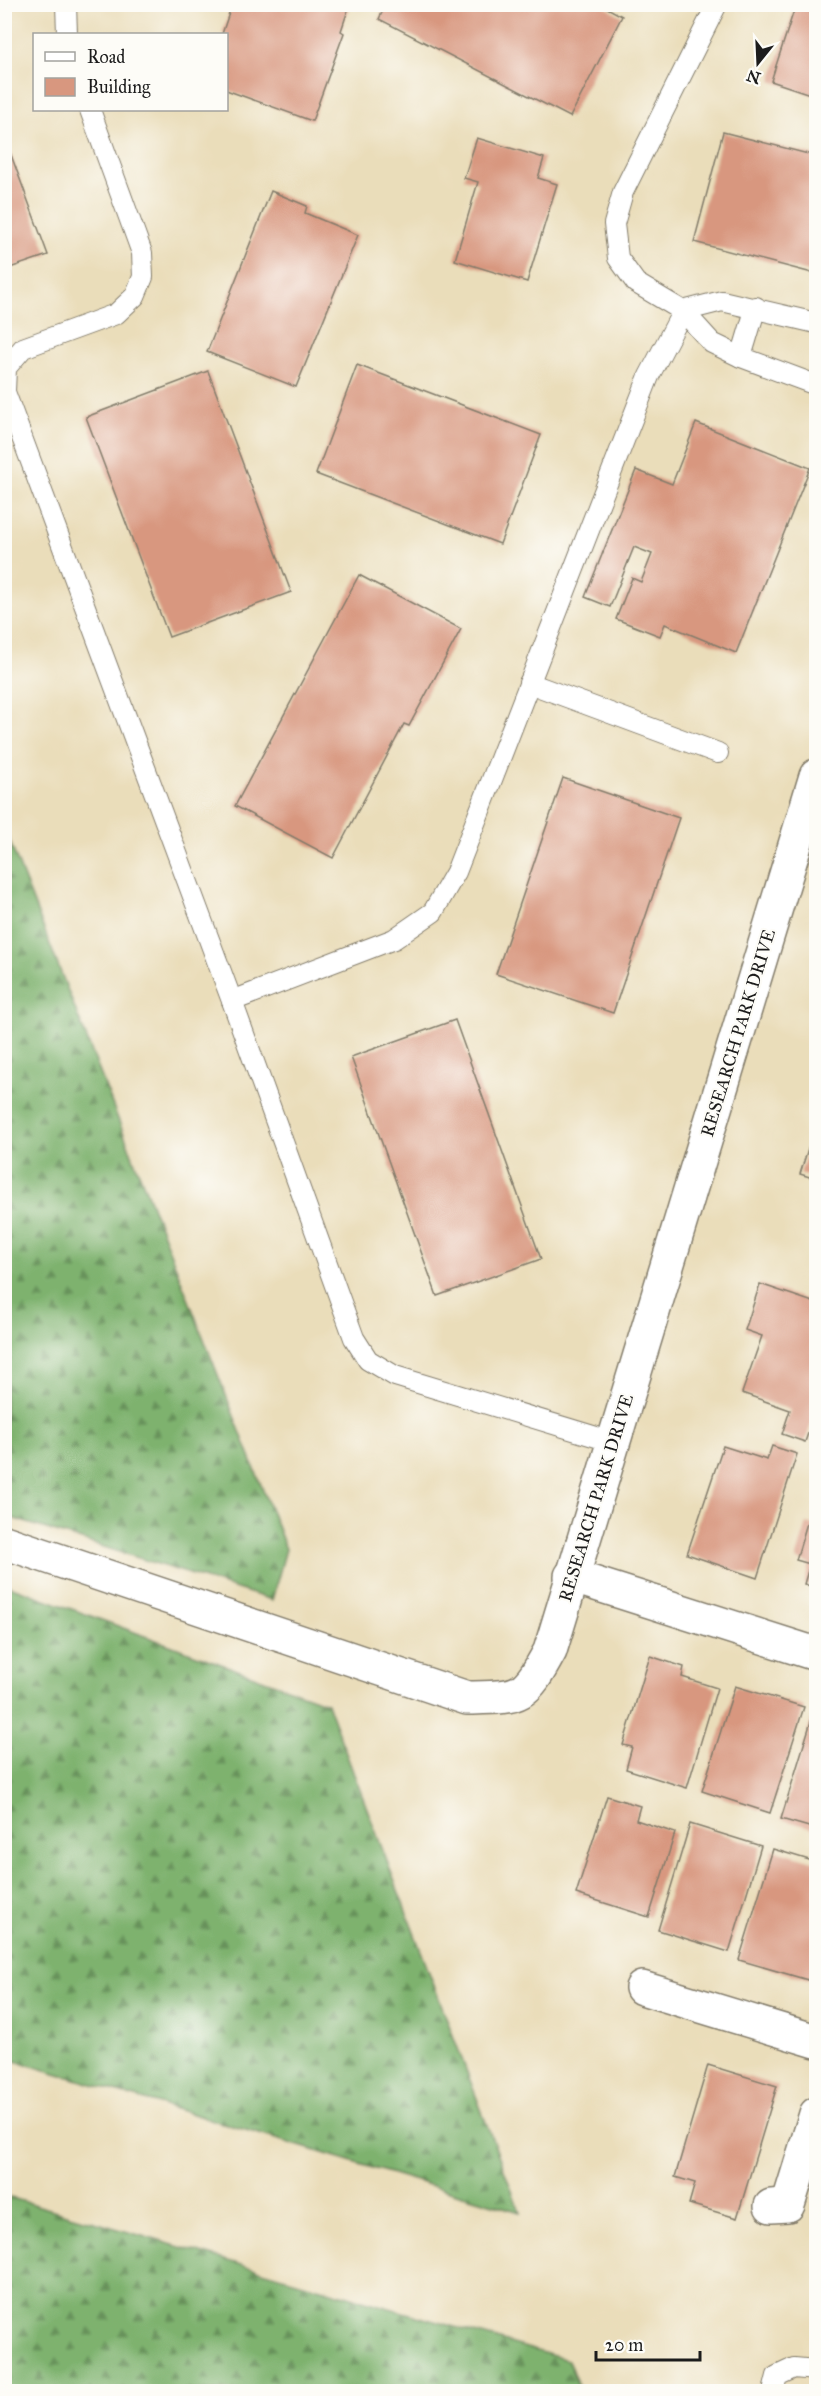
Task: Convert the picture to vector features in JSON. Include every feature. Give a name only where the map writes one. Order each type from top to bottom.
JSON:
[{"type":"street","name":"RESEARCH PARK DRIVE","points":[[4,1542],[467,1698],[510,1697],[532,1684],[550,1651],[816,776]]},
{"type":"street","points":[[571,1576],[816,1654]]},
{"type":"street","points":[[642,1988],[816,2041]]},
{"type":"street","points":[[771,2206],[788,2205],[816,2114]]},
{"type":"lane","points":[[66,4],[67,33]]},
{"type":"lane","points":[[717,4],[623,192],[614,224],[618,258],[636,283],[683,311],[712,343],[741,357],[816,385]]},
{"type":"lane","points":[[90,111],[142,253],[143,277],[135,296],[116,314],[23,348],[6,368],[5,392],[232,1001],[354,1338],[368,1360],[395,1376],[614,1442]]},
{"type":"lane","points":[[232,1001],[394,939],[434,912],[456,872],[649,376],[683,311],[722,301],[816,322]]},
{"type":"lane","points":[[741,357],[756,307]]},
{"type":"lane","points":[[529,682],[717,753]]},
{"type":"lane","points":[[773,2391],[777,2376],[794,2368],[816,2370]]},
{"type":"green space","points":[[4,827],[286,1549],[272,1600],[5,1516]]},
{"type":"green space","points":[[4,1584],[327,1703],[520,2212],[5,2058]]},
{"type":"green space","points":[[5,2196],[568,2360],[580,2391],[5,2391]]},
{"type":"building","points":[[232,4],[350,4],[341,31],[344,33],[312,121],[228,91],[228,33],[222,33]]},
{"type":"building","points":[[386,4],[600,4],[622,16],[570,117],[379,19]]},
{"type":"building","points":[[796,4],[816,4],[816,96],[771,81]]},
{"type":"building","points":[[723,132],[816,156],[816,274],[694,242]]},
{"type":"building","points":[[4,136],[48,255],[4,270]]},
{"type":"building","points":[[477,138],[544,158],[538,178],[557,184],[527,282],[455,260],[478,182],[464,178]]},
{"type":"building","points":[[271,191],[307,206],[305,213],[358,235],[296,387],[207,352]]},
{"type":"building","points":[[357,365],[541,435],[500,544],[316,474]]},
{"type":"building","points":[[208,371],[291,592],[169,637],[86,417]]},
{"type":"building","points":[[696,423],[810,468],[736,653],[665,624],[660,636],[616,619],[632,578],[641,582],[652,554],[634,547],[610,607],[585,597],[636,470],[672,484]]},
{"type":"building","points":[[359,575],[461,629],[409,726],[404,724],[333,858],[235,806]]},
{"type":"building","points":[[563,778],[679,818],[613,1013],[496,974]]},
{"type":"building","points":[[455,1020],[541,1259],[437,1296],[351,1057]]},
{"type":"building","points":[[816,1123],[816,1179],[800,1174]]},
{"type":"building","points":[[760,1284],[816,1303],[816,1410],[805,1442],[782,1434],[790,1410],[742,1393],[762,1336],[745,1330]]},
{"type":"building","points":[[723,1446],[767,1460],[772,1446],[797,1454],[757,1578],[687,1554]]},
{"type":"building","points":[[807,1523],[816,1526],[816,1588],[804,1584],[810,1564],[796,1560]]},
{"type":"building","points":[[650,1656],[684,1667],[682,1677],[717,1688],[687,1788],[626,1769],[632,1747],[623,1745]]},
{"type":"building","points":[[735,1686],[804,1707],[770,1813],[702,1791]]},
{"type":"building","points":[[816,1705],[816,1829],[781,1819]]},
{"type":"building","points":[[607,1796],[640,1806],[636,1820],[675,1833],[649,1917],[576,1894]]},
{"type":"building","points":[[690,1824],[761,1846],[729,1952],[658,1930]]},
{"type":"building","points":[[773,1849],[816,1862],[816,1952],[808,1980],[739,1960]]},
{"type":"building","points":[[708,2065],[777,2086],[737,2218],[689,2204],[695,2183],[675,2177]]}]
